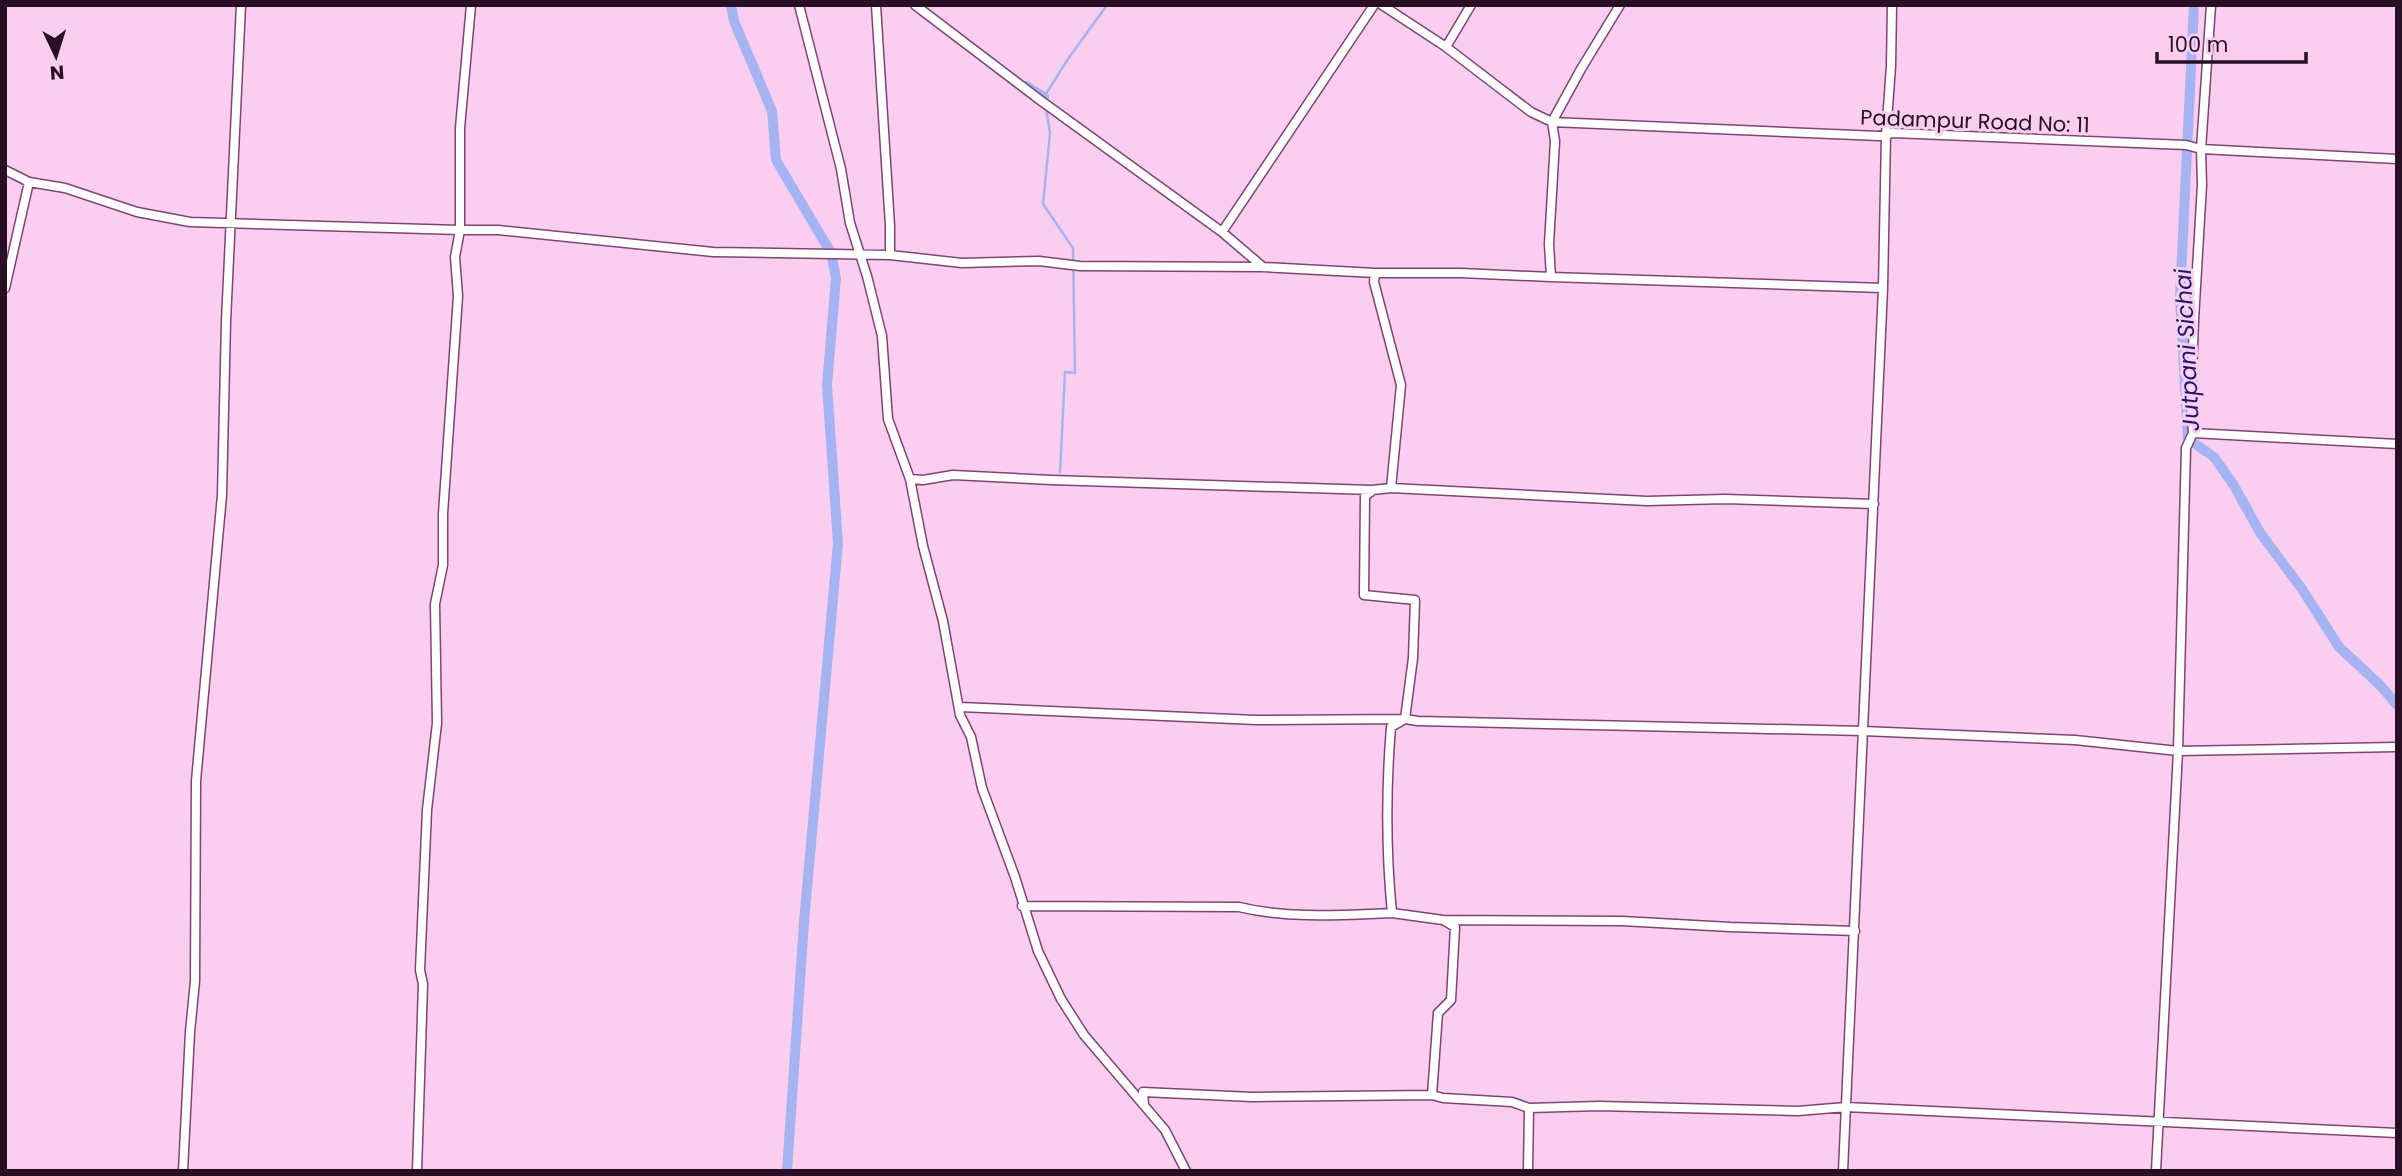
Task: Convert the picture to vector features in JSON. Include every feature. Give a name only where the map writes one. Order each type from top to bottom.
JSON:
[{"type":"street","points":[[183,1171],[195,981],[196,781],[222,495],[226,321],[241,5]]},
{"type":"street","points":[[417,1171],[423,984],[420,970],[427,810],[437,723],[435,604],[443,565],[443,514],[457,296],[455,257],[460,230],[460,128],[471,5]]},
{"type":"street","points":[[799,5],[841,169],[850,223],[862,255],[882,336],[888,419],[910,479],[961,707],[960,715],[971,737],[982,788],[1016,877],[1022,906],[1038,951],[1060,999],[1084,1035],[1165,1130],[1186,1171]]},
{"type":"street","points":[[876,5],[891,256]]},
{"type":"street","points":[[915,5],[1222,232],[1263,267]]},
{"type":"street","points":[[1222,232],[1374,5]]},
{"type":"street","points":[[1382,5],[1446,47],[1531,111],[1552,122]]},
{"type":"street","points":[[1446,47],[1471,5]]},
{"type":"street","points":[[1551,277],[1549,244],[1555,141],[1552,122],[1620,5]]},
{"type":"street","points":[[1843,1171],[1874,504],[1892,5]]},
{"type":"street","points":[[2156,1171],[2178,751],[2186,448],[2193,433],[2192,388],[2202,185],[2201,149],[2211,5]]},
{"type":"street","name":"Padampur Road No: 11","points":[[1552,122],[1598,126],[1879,136],[1893,133],[2186,145],[2201,149],[2397,159]]},
{"type":"street","points":[[5,170],[29,182],[65,188],[137,212],[190,222],[498,230],[713,252],[816,255],[842,253],[905,256],[962,263],[1039,261],[1080,266],[1263,267],[1376,273],[1461,273],[1883,288]]},
{"type":"street","points":[[5,288],[29,182]]},
{"type":"street","points":[[1376,273],[1374,282],[1401,385],[1391,488]]},
{"type":"street","points":[[2193,433],[2397,444]]},
{"type":"street","points":[[910,479],[923,480],[953,475],[1372,491],[1391,488],[1647,500],[1725,499],[1874,504]]},
{"type":"street","points":[[1372,491],[1365,496],[1364,595],[1415,600],[1413,657],[1405,719]]},
{"type":"street","points":[[961,707],[1256,720],[1405,719],[1418,722],[1863,731],[2075,740],[2178,751],[2397,747]]},
{"type":"street","points":[[1392,913],[1389,884],[1390,739],[1391,727],[1405,719]]},
{"type":"street","points":[[1022,906],[1238,907],[1261,912],[1335,915],[1392,913],[1443,920],[1622,921],[1730,928],[1855,930]]},
{"type":"street","points":[[1432,1096],[1438,1013],[1451,1000],[1455,927],[1443,920]]},
{"type":"street","points":[[1144,1104],[1143,1092],[1252,1097],[1432,1096],[1512,1102],[1529,1108],[1599,1106],[1798,1111],[1846,1107],[2397,1133]]},
{"type":"street","points":[[1528,1171],[1529,1108]]},
{"type":"waterway","points":[[731,5],[734,21],[772,111],[776,160],[831,253],[836,278],[827,385],[838,543],[804,922],[787,1171]]},
{"type":"waterway","points":[[1045,102],[1044,97],[1068,59],[1107,5]]},
{"type":"waterway","name":"Jutpani Sichai","points":[[2194,5],[2180,297],[2188,439],[2214,457],[2233,484],[2261,534],[2302,589],[2339,647],[2380,685],[2397,705]]},
{"type":"waterway","points":[[1026,86],[1044,97]]},
{"type":"waterway","points":[[1046,108],[1050,133],[1043,204],[1073,248],[1075,373],[1065,372],[1060,472]]}]
